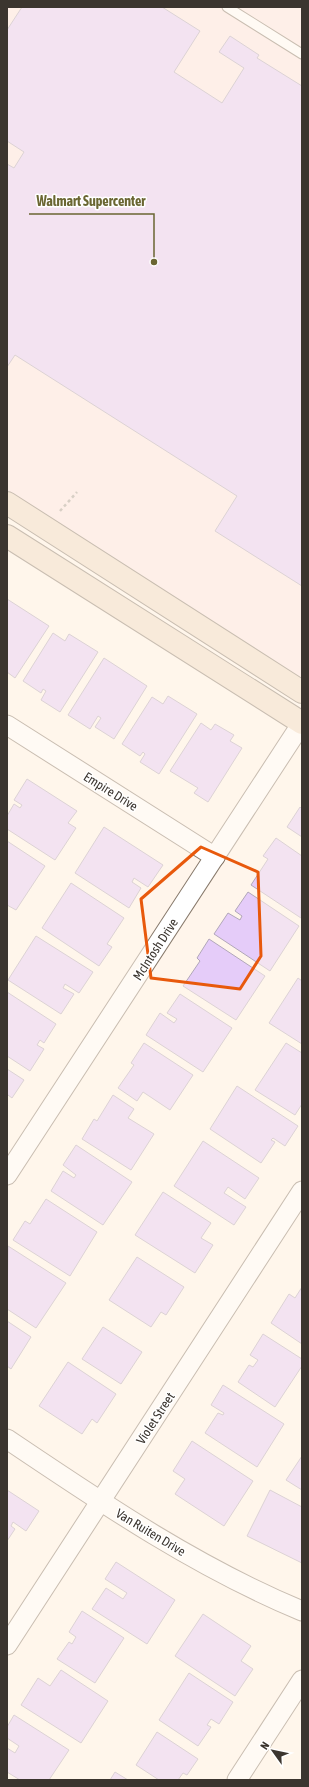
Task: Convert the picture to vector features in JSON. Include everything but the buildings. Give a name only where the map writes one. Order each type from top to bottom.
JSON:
[{"type":"street","points":[[7,503],[302,692]]},
{"type":"street","points":[[7,536],[302,723]]},
{"type":"street","name":"McIntosh Drive","points":[[7,1175],[302,723]]},
{"type":"street","name":"Empire Drive","points":[[8,726],[215,857]]},
{"type":"street","name":"Violet Street","points":[[7,1645],[302,1191]]},
{"type":"street","name":"Van Ruiten Drive","points":[[7,1439],[100,1502],[164,1542],[261,1594],[302,1611]]},
{"type":"street","points":[[237,1780],[302,1680]]},
{"type":"lane","points":[[227,7],[302,54]]},
{"type":"path","points":[[60,511],[76,492]]},
{"type":"highlighted area","points":[[201,847],[258,872],[261,956],[240,989],[151,978],[141,899]]},
{"type":"shaded area","points":[[7,7],[302,7],[302,678],[7,490]]},
{"type":"place","name":"Walmart Supercenter","points":[[154,262]]}]
